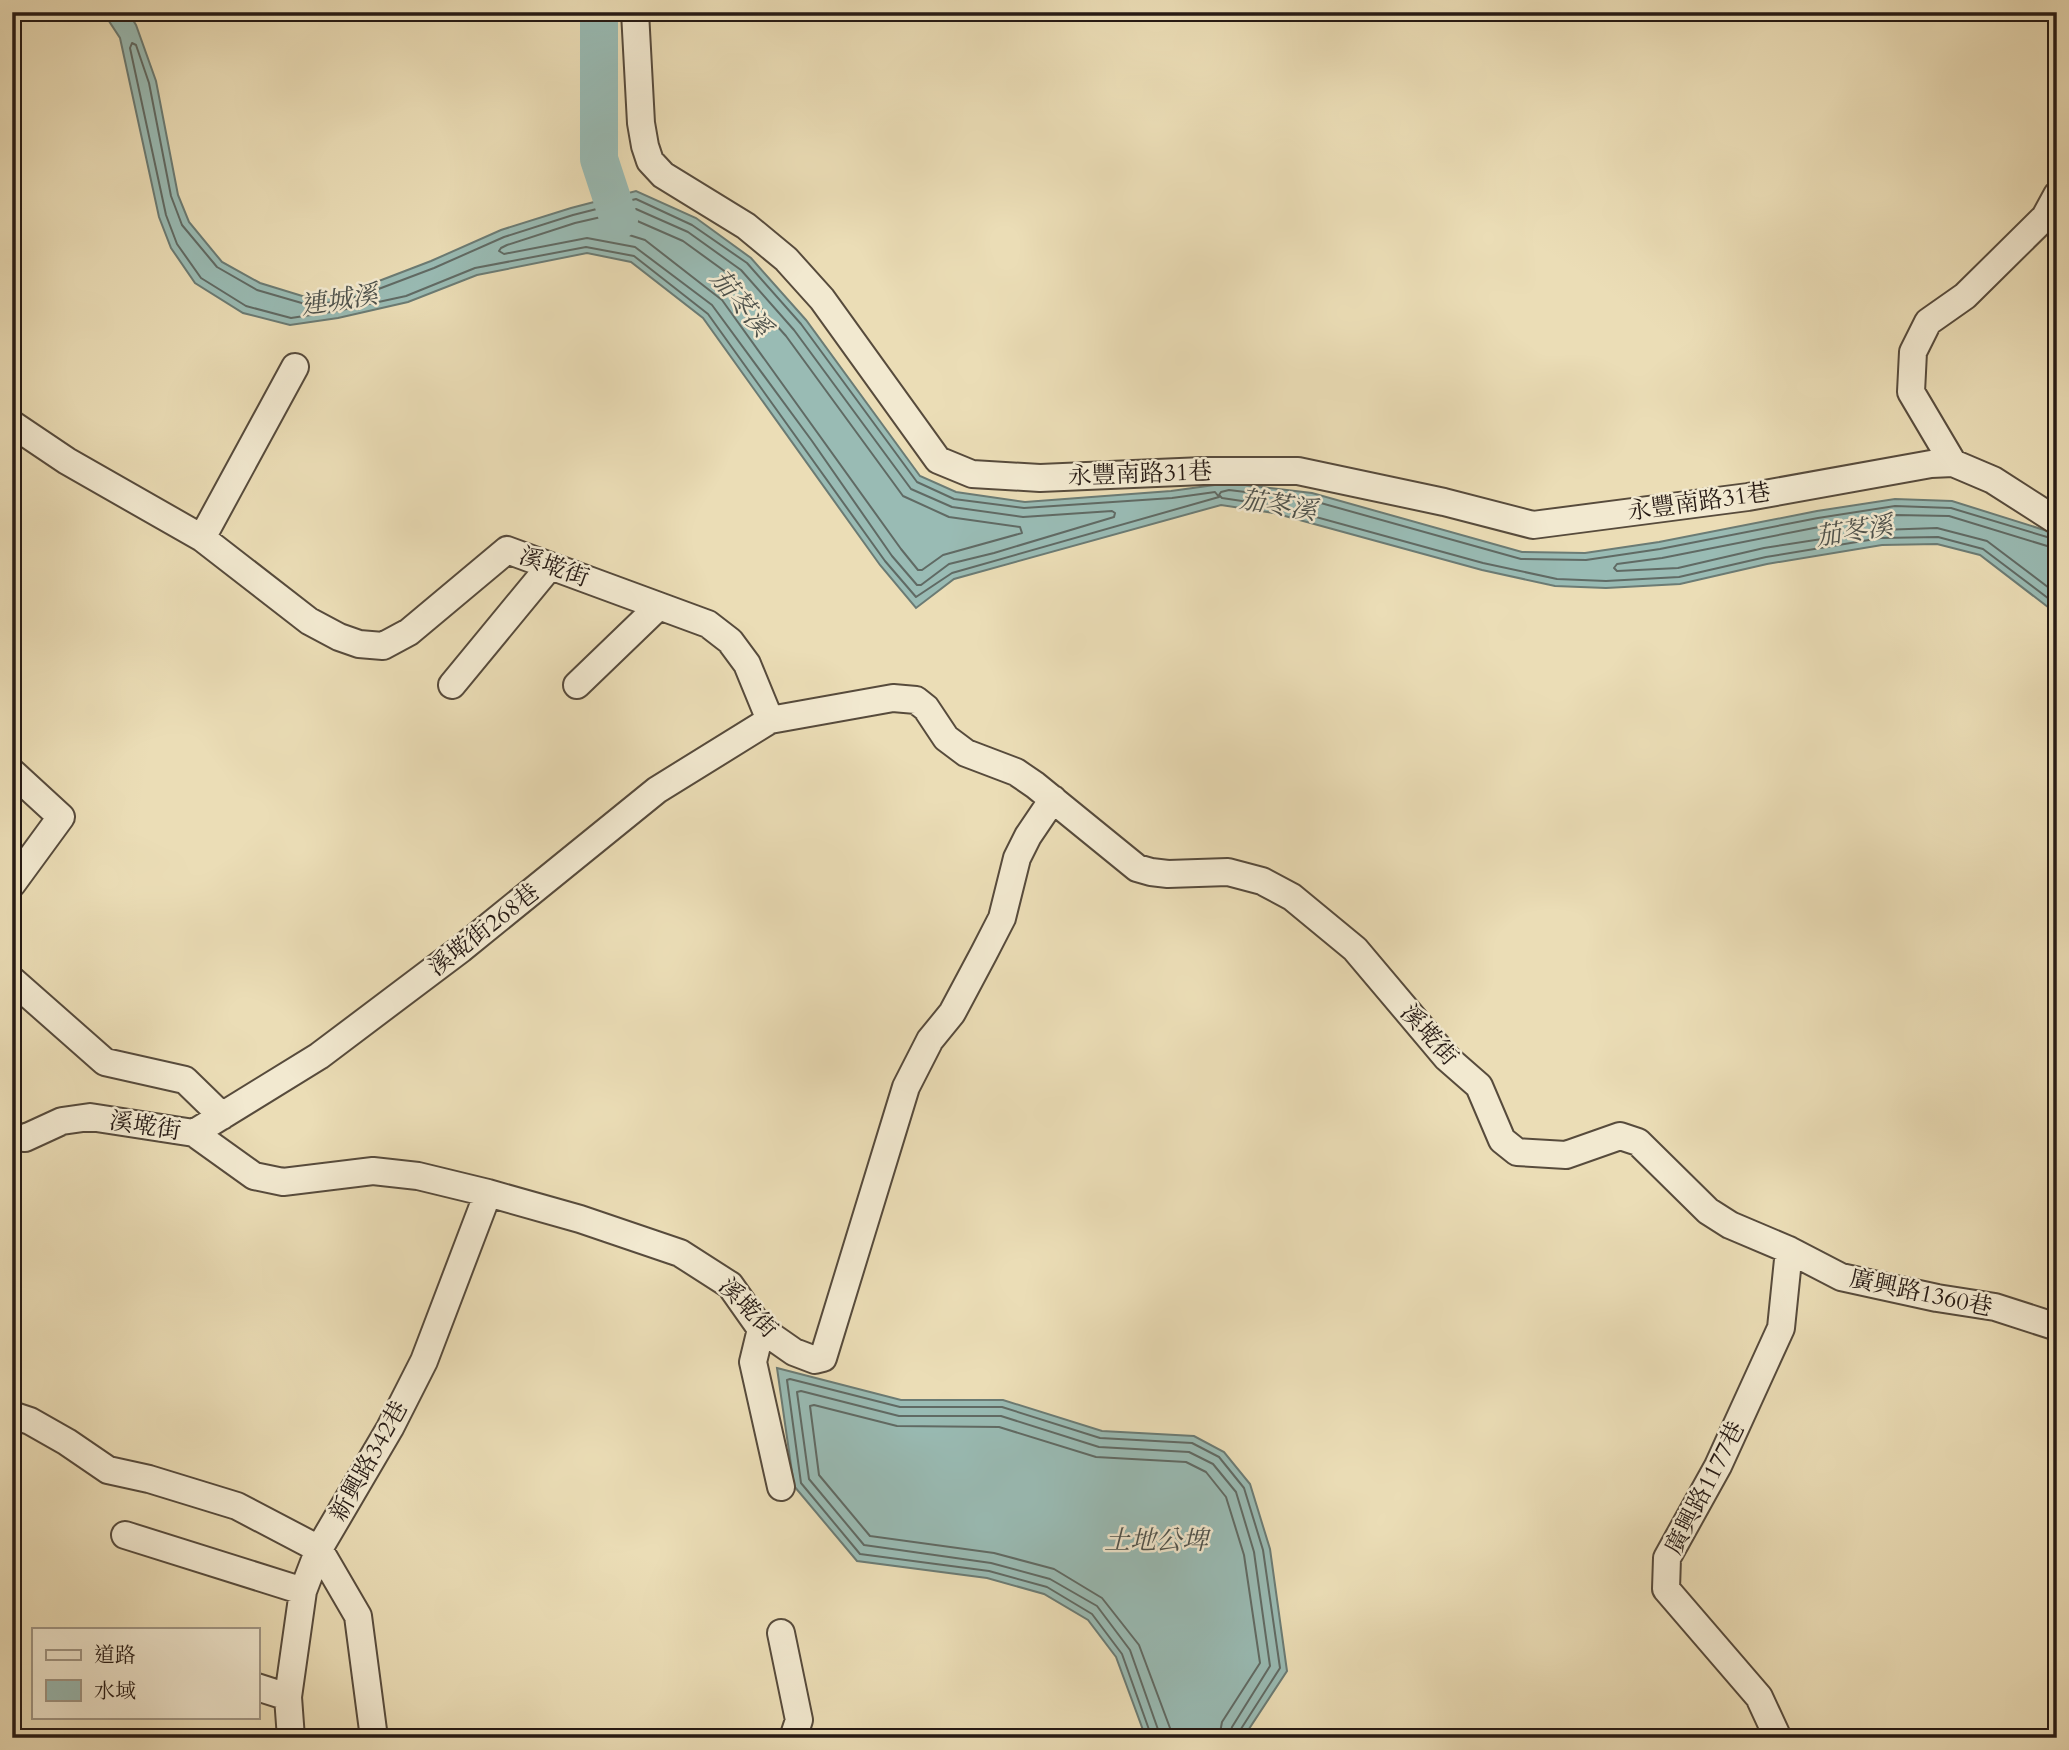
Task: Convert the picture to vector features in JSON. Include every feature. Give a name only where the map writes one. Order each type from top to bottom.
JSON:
[{"type":"lane","name":"永豐南路31巷","points":[[635,12],[641,123],[650,161],[663,175],[746,226],[786,259],[822,299],[939,460],[972,474],[1040,478],[1203,471],[1298,471],[1444,502],[1533,525],[1748,497],[1931,464],[1952,463],[1993,480],[2057,521]]},
{"type":"lane","points":[[1952,463],[1911,392],[1913,352],[1928,322],[1965,296],[2028,235],[2045,217],[2057,195]]},
{"type":"lane","points":[[202,538],[295,367]]},
{"type":"lane","name":"溪墘街","points":[[12,424],[67,461],[202,538],[309,621],[359,644],[383,646],[409,632],[507,550],[708,624],[730,641],[747,664],[770,720],[893,698],[916,701],[926,708],[946,738],[966,753],[1016,772],[1137,868],[1168,874],[1228,872],[1262,881],[1292,897],[1355,949],[1447,1058],[1479,1086],[1502,1140],[1517,1152],[1566,1155],[1620,1136],[1638,1142],[1708,1211],[1730,1225],[1789,1250]]},
{"type":"lane","points":[[452,685],[550,566]]},
{"type":"lane","points":[[577,685],[659,606]]},
{"type":"lane","name":"溪墘街268巷","points":[[194,1133],[318,1056],[450,957],[657,790],[770,720]]},
{"type":"lane","points":[[12,772],[61,817],[12,884]]},
{"type":"lane","name":"溪墘街","points":[[12,1137],[26,1138],[62,1121],[90,1117],[194,1133],[254,1176],[283,1182],[373,1171],[418,1176],[488,1192],[580,1219],[680,1253],[730,1285],[761,1329],[794,1352],[815,1360],[823,1358],[906,1087],[930,1040],[952,1013],[1002,918],[1017,858],[1053,799]]},
{"type":"lane","points":[[12,980],[105,1062],[186,1080],[222,1116]]},
{"type":"lane","name":"新興路342巷","points":[[291,1738],[288,1698],[303,1591],[319,1549],[390,1428],[424,1361],[488,1192]]},
{"type":"lane","name":"廣興路1360巷","points":[[1789,1250],[1841,1277],[1937,1298],[1995,1307],[2057,1327]]},
{"type":"lane","name":"廣興路1177巷","points":[[1778,1738],[1759,1698],[1666,1589],[1667,1558],[1718,1466],[1781,1328],[1789,1250]]},
{"type":"lane","points":[[761,1329],[753,1362],[781,1487]]},
{"type":"lane","points":[[12,1415],[30,1421],[67,1441],[108,1470],[149,1479],[237,1506],[319,1549],[358,1616],[374,1738]]},
{"type":"lane","points":[[125,1535],[303,1591]]},
{"type":"lane","points":[[781,1633],[799,1720],[793,1738]]},
{"type":"lane","points":[[259,1688],[288,1698]]},
{"type":"water","points":[[103,12],[128,12],[136,25],[156,81],[178,195],[189,222],[222,262],[260,283],[312,299],[358,289],[501,230],[636,191],[696,218],[751,258],[806,320],[920,476],[956,492],[1025,502],[1171,491],[1229,483],[1312,493],[1522,552],[1585,553],[1895,499],[1952,501],[2057,534],[2057,614],[1980,555],[1937,544],[1882,545],[1767,564],[1680,584],[1606,588],[1555,586],[1482,570],[1274,513],[1221,505],[954,579],[916,608],[880,565],[703,318],[631,262],[587,253],[477,275],[408,302],[338,318],[290,325],[243,313],[195,283],[171,248],[159,217],[120,38]]},
{"type":"water","name":"土地公埤","points":[[777,1368],[901,1400],[1003,1400],[1102,1431],[1194,1436],[1224,1452],[1250,1484],[1270,1549],[1287,1671],[1243,1738],[1146,1738],[1116,1657],[1088,1620],[1044,1594],[987,1578],[857,1561],[794,1486]]},
{"type":"waterway","points":[[599,12],[599,159],[619,220]]},
{"type":"water label","name":"連城溪","points":[[339,300]]},
{"type":"water label","name":"茄苳溪","points":[[741,303]]},
{"type":"water label","name":"茄苳溪","points":[[1278,505]]},
{"type":"water label","name":"茄苳溪","points":[[1854,531]]}]
